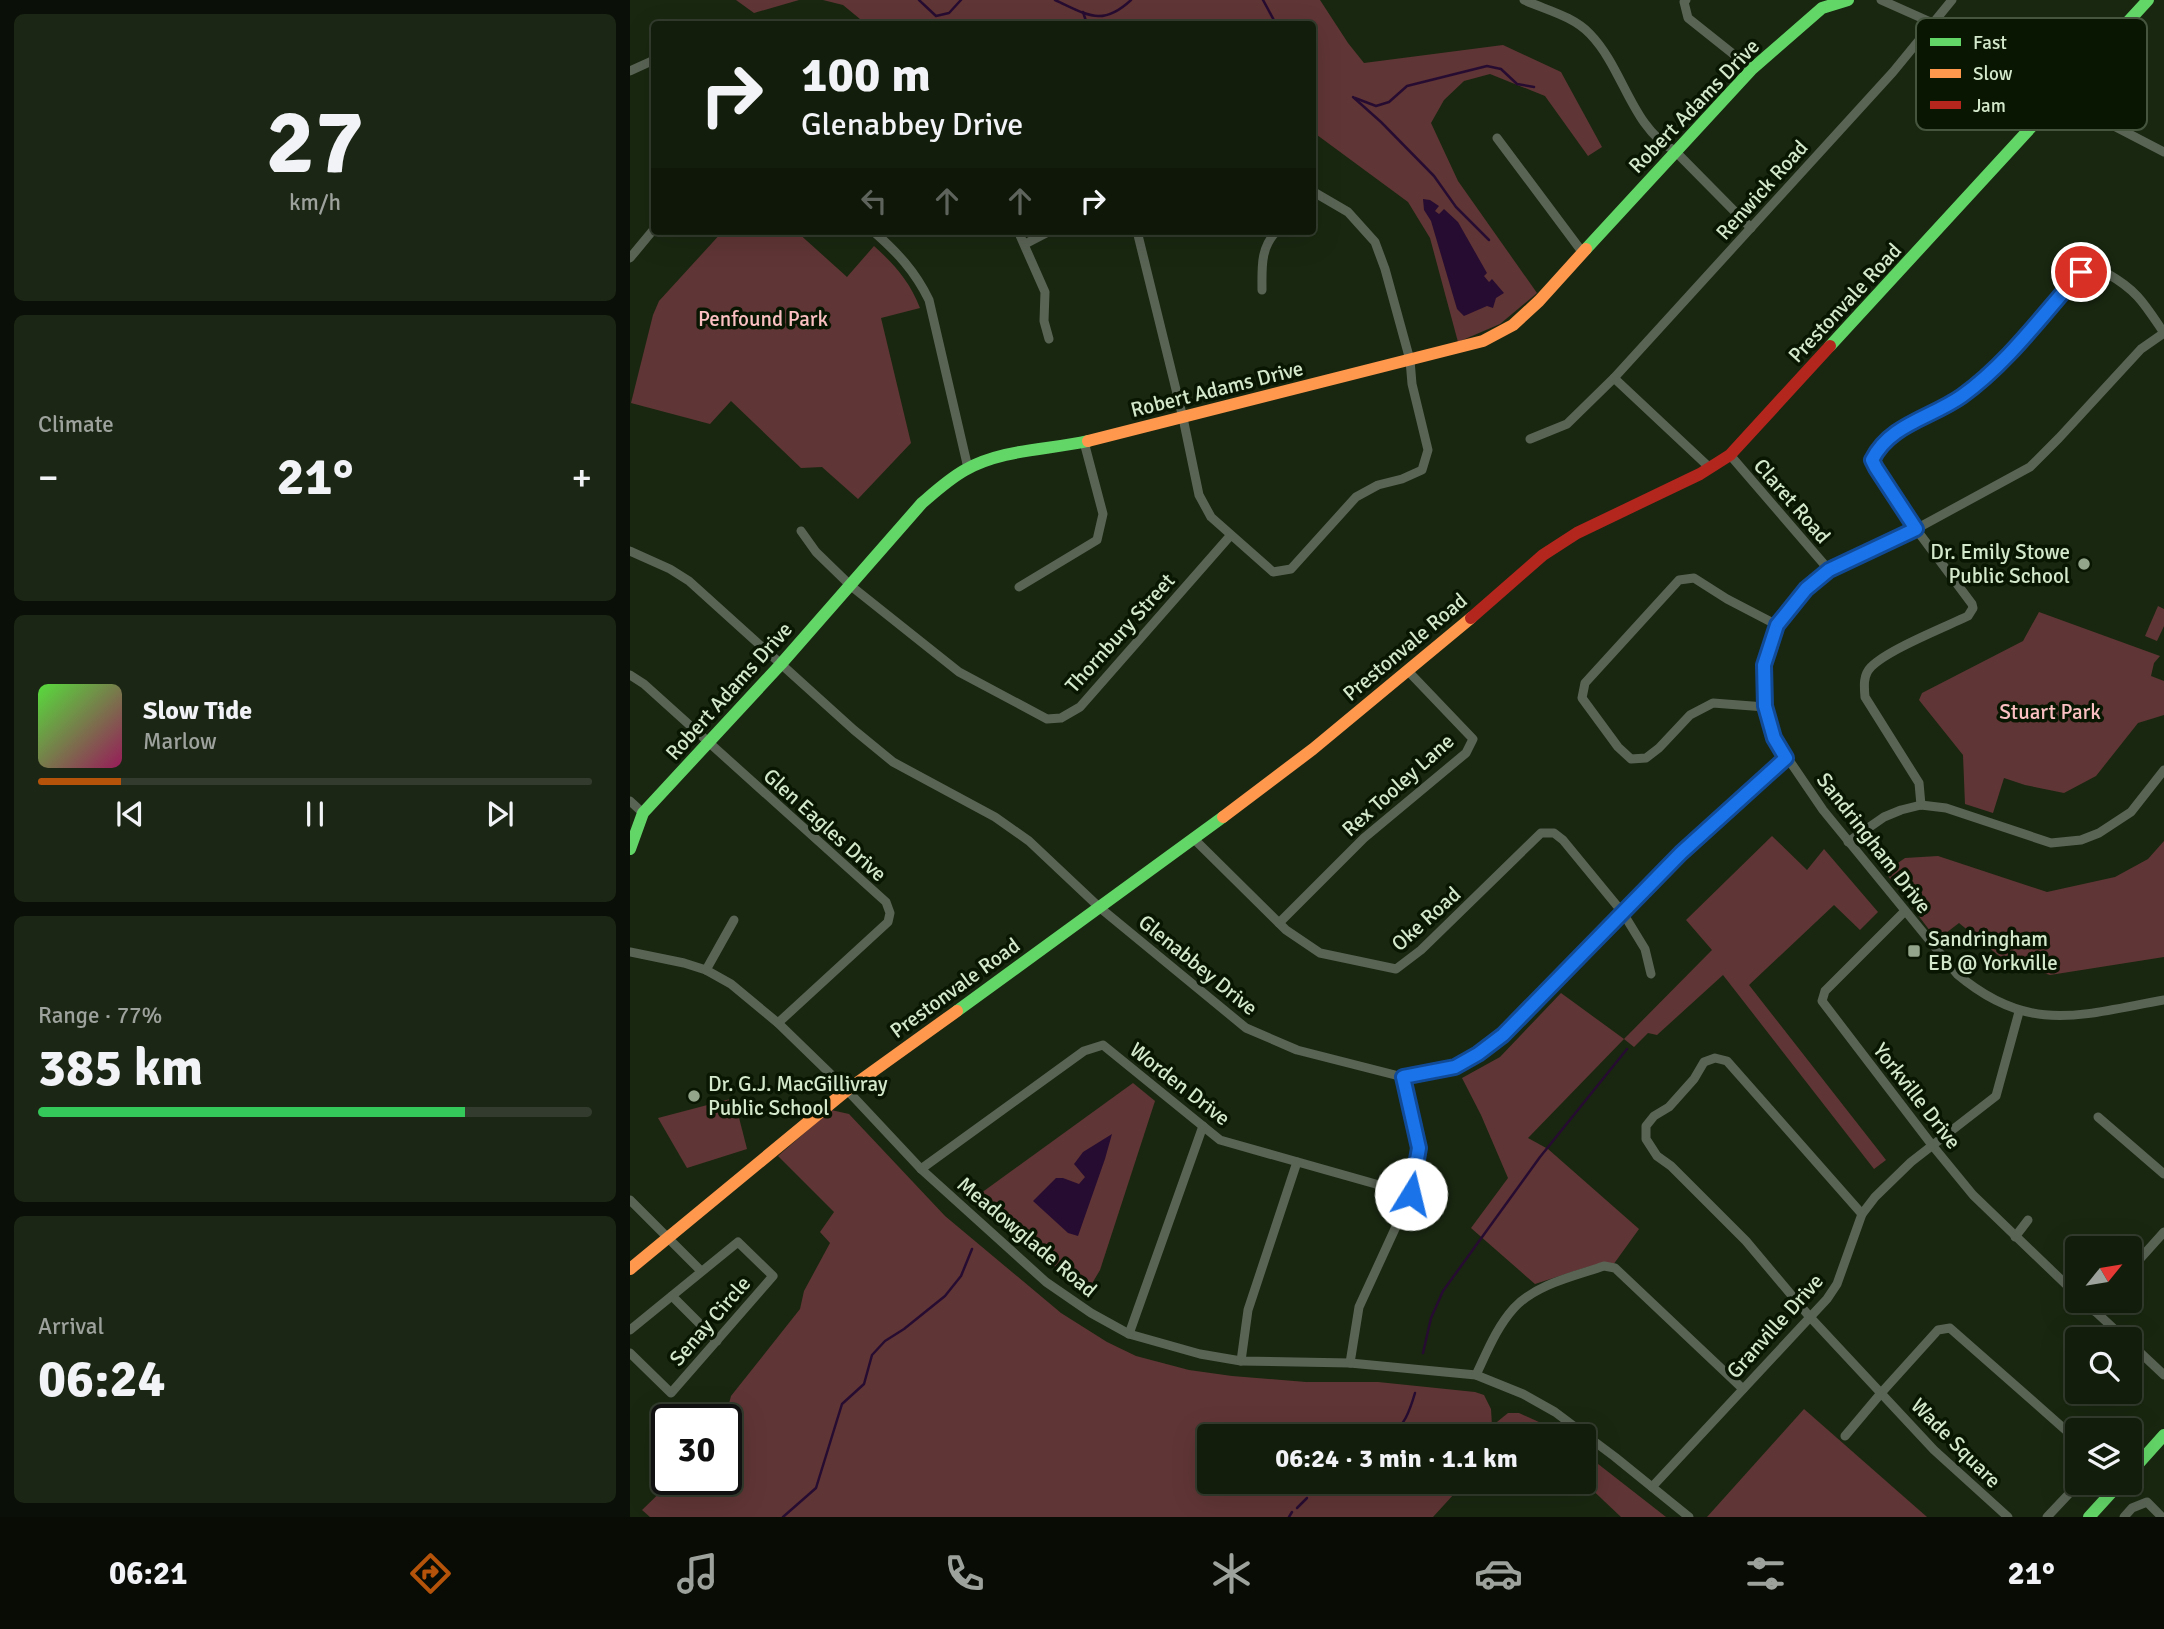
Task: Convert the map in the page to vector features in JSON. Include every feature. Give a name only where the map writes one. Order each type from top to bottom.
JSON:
[{"type":"street","points":[[1524,0],[1542,4],[1576,21],[1592,36],[1612,65],[1647,127],[1661,144],[1675,151],[1751,228]]},
{"type":"street","points":[[1686,0],[1684,2],[1688,18],[1752,69]]},
{"type":"street","name":"Robert Adams Drive","points":[[630,849],[643,813],[781,664],[922,503],[948,480],[968,468],[1011,454],[1084,442],[1483,341],[1513,324],[1539,301],[1752,69],[1822,8],[1848,0]]},
{"type":"street","points":[[1881,0],[1922,18]]},
{"type":"street","name":"Renwick Road","points":[[1939,18],[1952,0]]},
{"type":"street","name":"Prestonvale Road","points":[[2132,18],[2148,0]]},
{"type":"street","name":"Renwick Road","points":[[1530,439],[1567,424],[1614,378],[1916,45]]},
{"type":"street","points":[[630,71],[651,61]]},
{"type":"street","name":"Prestonvale Road","points":[[630,1269],[847,1090],[1194,839],[1313,749],[1535,561],[1562,542],[1710,468],[1730,455],[2030,130]]},
{"type":"street","points":[[2116,130],[2164,152]]},
{"type":"street","points":[[1497,138],[1583,253]]},
{"type":"street","points":[[1138,235],[1199,495],[1211,517],[1273,572],[1291,569],[1356,497],[1378,485],[1422,470],[1428,450],[1412,384],[1410,360],[1375,242],[1349,212],[1316,195]]},
{"type":"street","points":[[630,258],[651,233]]},
{"type":"street","points":[[878,235],[900,255],[920,280],[929,300],[968,468]]},
{"type":"street","points":[[1019,235],[1045,292],[1044,321],[1049,339]]},
{"type":"street","points":[[1025,244],[1042,235]]},
{"type":"street","points":[[1262,290],[1262,260],[1273,235]]},
{"type":"street","points":[[1922,805],[1919,783],[1865,697],[1863,682],[1870,667],[1889,654],[1968,616],[1973,608],[1876,468],[1872,460],[1877,450],[1891,434],[1962,396],[2002,360],[2087,267],[2095,267],[2128,285],[2146,305],[2164,333]]},
{"type":"street","name":"Sandringham Drive","points":[[2164,333],[2141,349],[2030,467],[1916,529],[1829,570],[1806,589],[1777,625],[1764,665],[1765,706],[1774,738],[1786,758],[1848,842],[1957,974],[1974,989],[2020,1012],[2049,1017],[2086,1014],[2164,1000]]},
{"type":"street","points":[[1614,378],[1710,468]]},
{"type":"street","points":[[1019,587],[1097,540],[1103,513],[1084,442]]},
{"type":"street","name":"Claret Road","points":[[1730,455],[1829,570]]},
{"type":"street","name":"Thornbury Street","points":[[801,531],[816,552],[851,586],[959,672],[1047,719],[1061,718],[1080,707],[1230,536]]},
{"type":"street","name":"Glenabbey Drive","points":[[630,551],[689,581],[893,762],[995,817],[1028,841],[1099,907],[1246,1028],[1297,1049],[1403,1077],[1455,1067],[1503,1035],[1681,853],[1786,758]]},
{"type":"street","points":[[1765,706],[1713,704],[1690,715],[1646,758],[1631,759],[1618,747],[1583,698],[1585,683],[1679,580],[1694,578],[1777,625]]},
{"type":"street","name":"Rex Tooley Lane","points":[[1279,923],[1364,838],[1466,753],[1472,739],[1408,671]]},
{"type":"street","points":[[630,675],[644,684],[708,744]]},
{"type":"street","name":"Glen Eagles Drive","points":[[708,744],[886,902],[890,913],[888,922],[778,1023]]},
{"type":"street","points":[[1848,842],[1884,817],[1922,805],[1946,808],[2051,843],[2065,843],[2099,833],[2131,812],[2164,770]]},
{"type":"street","points":[[630,802],[643,813]]},
{"type":"street","name":"Oke Road","points":[[1194,839],[1279,923],[1320,953],[1396,969],[1421,950],[1541,833],[1554,834],[1563,840],[1623,913]]},
{"type":"street","name":"Yorkville Drive","points":[[1905,911],[1825,991],[1822,1001],[1973,1195],[2065,1284]]},
{"type":"street","points":[[1623,913],[1645,949],[1651,974]]},
{"type":"street","points":[[706,970],[734,920]]},
{"type":"street","name":"Meadowglade Road","points":[[630,952],[684,963],[706,970],[731,984],[778,1023],[847,1090],[921,1169],[1046,1282],[1091,1313],[1129,1334],[1200,1354],[1241,1360],[1350,1363],[1476,1376],[1522,1394],[1555,1412],[1689,1517]]},
{"type":"street","name":"Granville Drive","points":[[1652,1488],[1827,1299],[1838,1284],[1863,1214],[1875,1197],[1932,1145],[1996,1096],[2020,1012]]},
{"type":"street","name":"Worden Drive","points":[[921,1169],[1084,1051],[1103,1045],[1220,1140],[1411,1194]]},
{"type":"street","name":"Wade Square","points":[[1863,1214],[1727,1060],[1715,1058],[1704,1062],[1694,1079],[1670,1107],[1654,1116],[1646,1126],[1646,1139],[1657,1156],[1671,1166],[1746,1241],[1810,1316],[1934,1450],[2008,1517]]},
{"type":"street","points":[[1350,1363],[1359,1307],[1411,1194],[1419,1148],[1403,1077]]},
{"type":"street","points":[[2098,1117],[2164,1174]]},
{"type":"street","points":[[1129,1334],[1203,1126]]},
{"type":"street","points":[[1241,1360],[1248,1310],[1297,1162]]},
{"type":"street","points":[[630,1200],[701,1271]]},
{"type":"street","points":[[2015,1237],[2028,1220]]},
{"type":"street","points":[[2142,1257],[2164,1232]]},
{"type":"street","name":"Senay Circle","points":[[630,1330],[738,1242],[773,1276],[671,1393],[630,1353]]},
{"type":"street","points":[[1476,1376],[1493,1337],[1516,1306],[1542,1289],[1604,1266],[1615,1268],[1743,1389]]},
{"type":"street","points":[[672,1296],[717,1340]]},
{"type":"street","points":[[2096,1313],[2112,1327]]},
{"type":"street","name":"Wade Square","points":[[1882,1392],[1938,1330],[1950,1328],[2065,1429]]},
{"type":"street","points":[[2142,1354],[2164,1375]]},
{"type":"street","points":[[1845,1436],[1882,1392]]},
{"type":"street","points":[[2142,1459],[2164,1435]]},
{"type":"street","points":[[2047,1517],[2068,1495]]},
{"type":"street","points":[[2089,1517],[2109,1495]]},
{"type":"street","points":[[2124,1517],[2132,1508],[2147,1502],[2162,1517]]},
{"type":"green space","points":[[736,0],[799,0],[754,13]]},
{"type":"green space","points":[[823,0],[1320,0],[1364,63],[1503,45],[1561,72],[1602,147],[1588,156],[1545,96],[1490,74],[1464,81],[1444,100],[1431,123],[1458,181],[1537,293],[1500,324],[1458,342],[1430,238],[1408,202],[1316,134],[1316,21],[862,21],[843,5]]},
{"type":"green space","name":"Penfound Park","points":[[719,235],[800,235],[847,277],[874,246],[901,274],[920,308],[881,318],[911,443],[858,499],[822,467],[801,468],[731,401],[710,424],[631,403],[659,301]]},
{"type":"green space","points":[[2158,606],[2164,609],[2164,626],[2157,641],[2145,636]]},
{"type":"green space","name":"Stuart Park","points":[[2039,612],[2160,656],[2154,663],[2151,676],[2164,681],[2164,715],[2138,723],[2096,776],[2064,793],[2004,778],[1993,813],[1965,804],[1963,755],[1919,700],[1922,693],[2023,641]]},
{"type":"green space","points":[[1772,836],[1807,870],[1824,849],[1878,912],[1860,930],[1834,905],[1749,985],[1886,1160],[1874,1169],[1723,975],[1657,1035],[1648,1033],[1634,1047],[1624,1039],[1712,950],[1686,920]]},
{"type":"green space","points":[[2164,841],[2164,957],[2050,975],[2004,960],[1959,923],[1937,940],[1885,872],[1905,858],[1938,856],[2047,892],[2115,877],[2148,859]]},
{"type":"green space","points":[[1561,993],[1624,1039],[1528,1138],[1548,1149],[1639,1229],[1613,1265],[1587,1267],[1535,1284],[1471,1228],[1508,1178],[1462,1078],[1500,1057]]},
{"type":"green space","points":[[1133,1083],[1155,1101],[1100,1270],[1087,1292],[977,1196]]},
{"type":"green space","points":[[734,1098],[747,1149],[687,1168],[658,1118]]},
{"type":"green space","points":[[831,1110],[849,1114],[945,1216],[1061,1313],[1107,1342],[1136,1356],[1189,1370],[1232,1376],[1306,1382],[1378,1382],[1475,1392],[1484,1395],[1491,1409],[1492,1424],[1197,1424],[1197,1494],[1454,1494],[1433,1517],[650,1517],[642,1510],[657,1495],[742,1495],[742,1404],[729,1404],[731,1396],[800,1309],[804,1291],[830,1243],[820,1232],[834,1212],[778,1156]]},
{"type":"green space","points":[[1804,1409],[1927,1517],[1707,1517]]},
{"type":"green space","points":[[1508,1413],[1519,1413],[1542,1424],[1494,1424]]},
{"type":"green space","points":[[1596,1462],[1666,1517],[1621,1517],[1596,1493]]},
{"type":"shaded area","points":[[1423,199],[1439,206],[1435,211],[1439,214],[1444,209],[1458,222],[1487,273],[1484,276],[1489,282],[1492,279],[1504,293],[1496,298],[1493,308],[1487,306],[1464,316],[1457,309],[1431,221],[1424,210]]},
{"type":"shaded area","points":[[1112,1134],[1078,1236],[1068,1233],[1033,1201],[1056,1178],[1079,1184],[1085,1177],[1074,1164],[1083,1152]]},
{"type":"waterway","points":[[919,0],[936,16],[949,13],[961,0]]},
{"type":"waterway","points":[[1055,0],[1094,16],[1112,13],[1131,0]]},
{"type":"waterway","points":[[1263,0],[1274,21]]},
{"type":"waterway","points":[[1083,12],[1086,21]]},
{"type":"waterway","points":[[1355,98],[1376,106],[1389,102],[1407,86],[1487,66],[1501,69],[1517,84],[1534,87]]},
{"type":"waterway","points":[[1353,97],[1434,176],[1456,207],[1489,240]]},
{"type":"waterway","points":[[1423,1353],[1431,1318],[1443,1291],[1540,1157],[1627,1049]]},
{"type":"waterway","points":[[783,1517],[816,1488],[842,1404],[864,1384],[872,1355],[885,1341],[945,1296],[961,1276],[972,1249]]},
{"type":"waterway","points":[[1402,1424],[1415,1393]]},
{"type":"waterway","points":[[1297,1508],[1307,1498]]},
{"type":"waterway","points":[[1289,1517],[1292,1512]]},
{"type":"traffic: fast","points":[[1586,249],[1752,69],[1822,8],[1848,0]]},
{"type":"traffic: fast","points":[[2131,18],[2148,0]]},
{"type":"traffic: fast","points":[[1830,346],[2029,130]]},
{"type":"traffic: fast","points":[[630,849],[643,813],[781,664],[922,503],[953,477],[979,463],[1010,454],[1088,441]]},
{"type":"traffic: fast","points":[[957,1011],[1223,817]]},
{"type":"traffic: fast","points":[[2142,1460],[2164,1435]]},
{"type":"traffic: fast","points":[[2089,1517],[2109,1495]]},
{"type":"traffic: slow","points":[[1088,441],[1483,341],[1513,325],[1539,301],[1586,249]]},
{"type":"traffic: slow","points":[[1223,817],[1313,749],[1471,618]]},
{"type":"traffic: slow","points":[[630,1269],[847,1090],[957,1011]]},
{"type":"traffic: jam","points":[[1471,618],[1543,555],[1577,533],[1700,474],[1730,455],[1830,346]]},
{"type":"place","name":"Dr. Emily Stowe Public School","points":[[2084,564]]},
{"type":"place","name":"Sandringham EB @ Yorkville","points":[[1914,951]]},
{"type":"place","name":"Dr. G.J. MacGillivray Public School","points":[[694,1096]]},
{"type":"route","points":[[1411,1194],[1419,1148],[1403,1077],[1455,1067],[1503,1035],[1681,853],[1786,758],[1774,738],[1765,706],[1764,665],[1777,625],[1806,589],[1829,570],[1916,529],[1872,460],[1877,450],[1891,434],[1962,396],[2002,360],[2081,272]]}]
